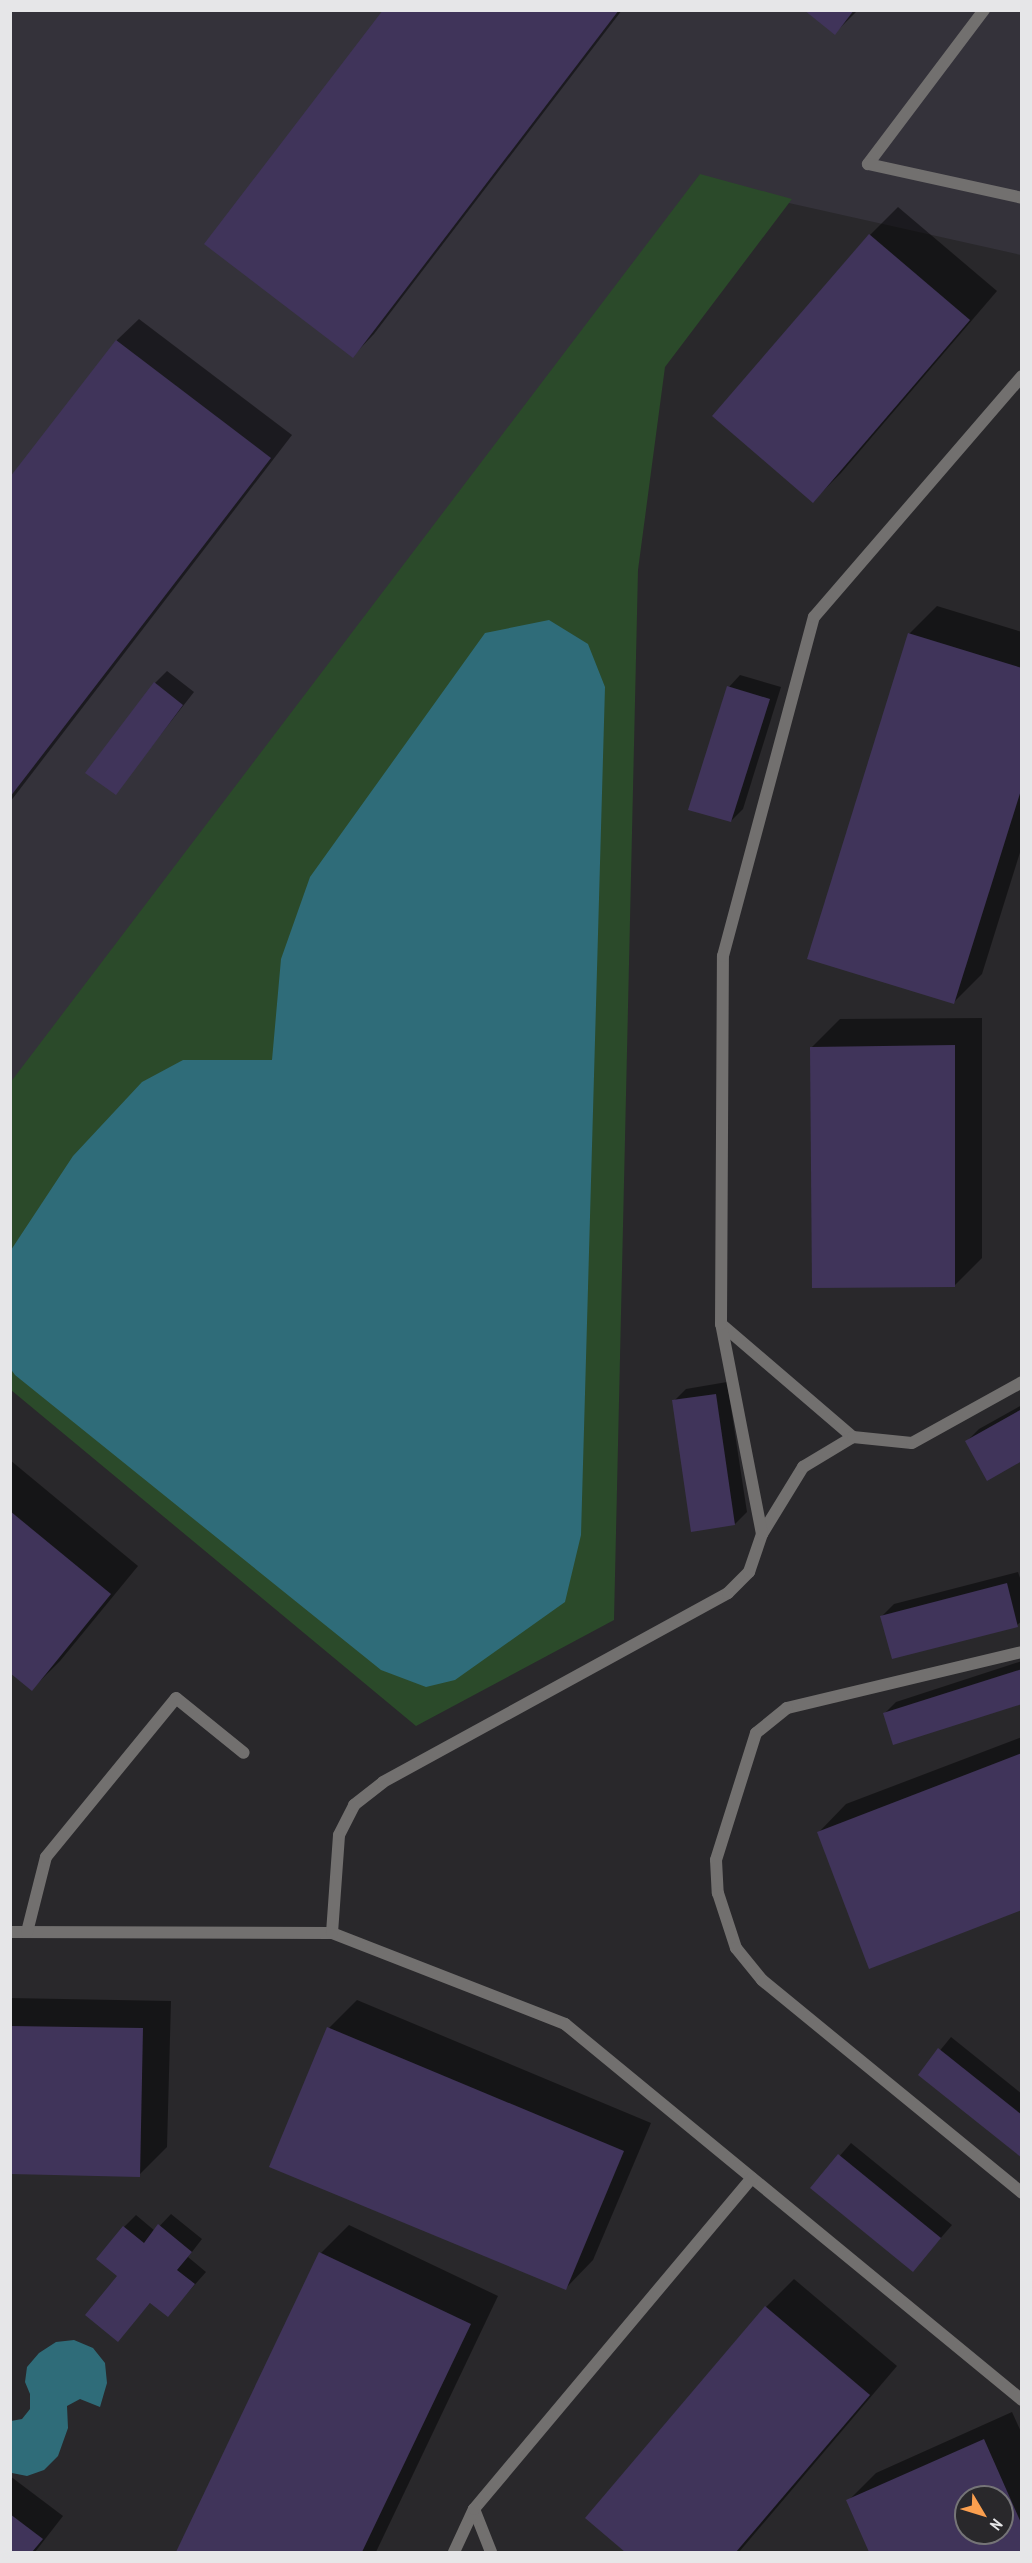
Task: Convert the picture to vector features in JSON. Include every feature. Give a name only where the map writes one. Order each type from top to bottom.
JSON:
[{"type":"lane","points":[[984,10],[868,164],[1022,198]]},
{"type":"lane","points":[[762,1534],[721,1324],[723,956],[814,616],[1022,376]]},
{"type":"lane","points":[[721,1324],[853,1437],[912,1443],[1022,1382]]},
{"type":"lane","points":[[332,1933],[339,1835],[354,1805],[382,1782],[728,1593],[749,1572],[762,1534],[803,1467],[853,1437]]},
{"type":"lane","points":[[1022,1652],[787,1708],[756,1733],[716,1860],[718,1893],[736,1948],[762,1980],[1022,2193]]},
{"type":"lane","points":[[27,1932],[46,1857],[176,1698],[244,1753]]},
{"type":"lane","points":[[10,1932],[332,1933],[565,2024],[1022,2400]]},
{"type":"lane","points":[[454,2553],[474,2509],[752,2178]]},
{"type":"lane","points":[[474,2509],[491,2553]]},
{"type":"shaded area","points":[[11,11],[1021,11],[1021,255],[726,189],[11,1135]]},
{"type":"green space","points":[[700,174],[792,199],[665,367],[638,570],[614,1620],[416,1726],[11,1390],[10,1083]]},
{"type":"water","points":[[549,620],[588,644],[605,687],[581,1535],[565,1602],[455,1680],[426,1687],[381,1670],[15,1375],[10,1368],[11,1250],[73,1156],[142,1082],[183,1060],[272,1060],[281,959],[310,877],[485,633]]},
{"type":"water","points":[[74,2340],[93,2348],[105,2363],[107,2383],[100,2407],[80,2399],[67,2406],[68,2428],[58,2456],[44,2470],[27,2476],[12,2473],[11,2421],[22,2419],[30,2409],[30,2394],[25,2382],[27,2367],[39,2353],[56,2342]]},
{"type":"building","points":[[383,10],[619,10],[353,358],[204,244]]},
{"type":"building","points":[[804,10],[854,10],[835,35]]},
{"type":"building","points":[[869,234],[970,320],[813,503],[712,416]]},
{"type":"building","points":[[116,340],[271,458],[10,797],[10,477]]},
{"type":"building","points":[[908,633],[1022,668],[1022,787],[954,1004],[807,959]]},
{"type":"building","points":[[154,682],[183,705],[116,795],[85,773]]},
{"type":"building","points":[[727,686],[770,699],[731,822],[688,810]]},
{"type":"building","points":[[955,1045],[955,1287],[812,1288],[810,1047]]},
{"type":"building","points":[[716,1394],[735,1525],[691,1532],[672,1400]]},
{"type":"building","points":[[1022,1409],[1022,1461],[987,1481],[965,1441]]},
{"type":"building","points":[[10,1511],[111,1594],[32,1691],[10,1673]]},
{"type":"building","points":[[1007,1583],[1018,1627],[892,1659],[880,1616]]},
{"type":"building","points":[[1022,1669],[1022,1704],[893,1745],[883,1713]]},
{"type":"building","points":[[1022,1753],[1022,1910],[869,1969],[817,1832]]},
{"type":"building","points":[[10,2026],[143,2028],[140,2177],[10,2174]]},
{"type":"building","points":[[327,2027],[624,2151],[566,2290],[269,2167]]},
{"type":"building","points":[[938,2048],[1022,2115],[1022,2158],[918,2075]]},
{"type":"building","points":[[838,2154],[941,2238],[913,2272],[810,2188]]},
{"type":"building","points":[[158,2224],[192,2252],[177,2270],[195,2284],[168,2317],[150,2303],[118,2342],[85,2315],[117,2276],[96,2259],[123,2226],[144,2243]]},
{"type":"building","points":[[319,2252],[471,2324],[362,2552],[176,2552]]},
{"type":"building","points":[[765,2306],[870,2395],[736,2552],[625,2552],[585,2518]]},
{"type":"building","points":[[984,2439],[1004,2485],[954,2485],[954,2545],[1014,2545],[1014,2507],[1022,2525],[1022,2552],[869,2552],[846,2500]]},
{"type":"building","points":[[10,2514],[43,2539],[32,2552],[10,2552]]}]
